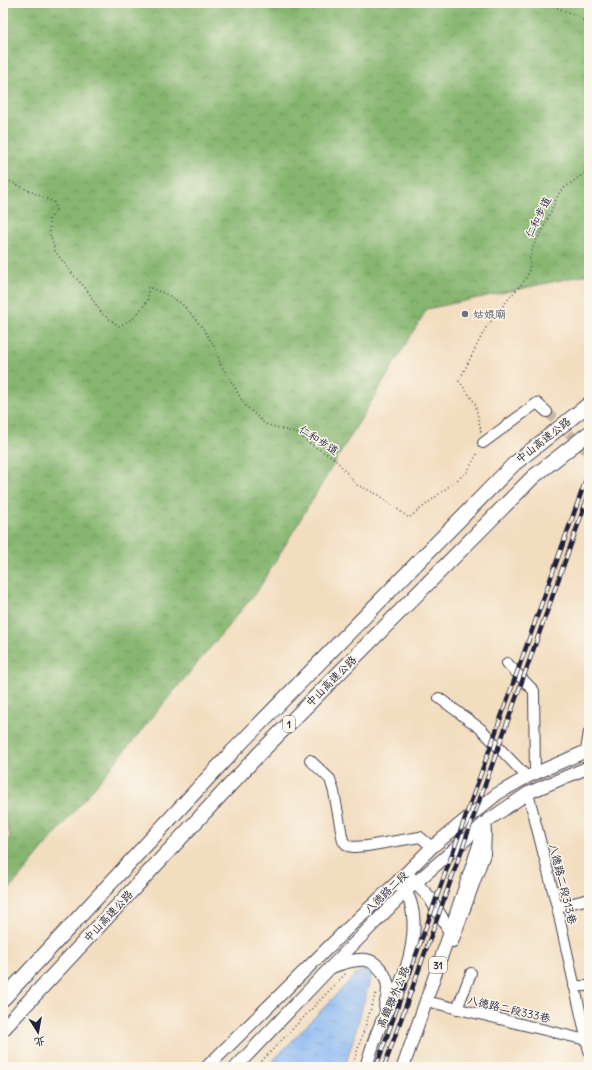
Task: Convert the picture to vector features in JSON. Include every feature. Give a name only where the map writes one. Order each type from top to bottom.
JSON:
[{"type":"highway","name":"中山高速公路","points":[[3,999],[232,752],[514,464],[589,404]]},
{"type":"highway","name":"中山高速公路","points":[[3,1029],[270,744],[532,477],[589,433]]},
{"type":"main road","name":"八德路二段","points":[[207,1067],[432,847],[497,794],[531,775],[588,751]]},
{"type":"main road","name":"八德路二段","points":[[236,1067],[406,891],[487,820],[528,793],[589,767]]},
{"type":"main road","name":"31","points":[[403,1067],[428,1001],[487,820]]},
{"type":"main road","points":[[407,872],[430,898],[450,932]]},
{"type":"main road","name":"高鐵聯外公路","points":[[366,1067],[380,1027],[402,981],[411,952],[414,928],[412,910],[406,891],[398,881]]},
{"type":"main road","points":[[329,969],[354,961],[366,960],[377,965],[384,974],[388,986],[388,999],[380,1027]]},
{"type":"lane","points":[[483,443],[537,403],[548,412]]},
{"type":"lane","points":[[506,663],[534,691],[531,775]]},
{"type":"lane","points":[[439,698],[481,729],[531,775]]},
{"type":"lane","points":[[588,751],[589,732]]},
{"type":"lane","points":[[310,760],[330,779],[334,792],[343,841],[348,846],[367,846],[420,837],[432,847]]},
{"type":"lane","name":"八德路二段313巷","points":[[528,793],[557,907],[589,1051]]},
{"type":"lane","points":[[428,1001],[485,854],[487,820]]},
{"type":"lane","points":[[557,907],[589,899]]},
{"type":"lane","points":[[457,1009],[471,973]]},
{"type":"lane","points":[[574,986],[589,986]]},
{"type":"lane","name":"八德路二段333巷","points":[[428,1001],[586,1040]]},
{"type":"path","points":[[481,3],[482,8],[493,3]]},
{"type":"path","points":[[546,3],[574,14],[589,24]]},
{"type":"path","name":"仁和步道","points":[[3,178],[55,203],[56,210],[49,220],[50,234],[55,251],[87,290],[102,314],[119,326],[134,318],[148,300],[148,287],[168,295],[182,304],[202,328],[217,351],[220,364],[244,404],[265,424],[296,433],[315,447],[334,458],[357,485],[379,494],[409,518],[467,472],[483,443],[475,403],[459,381],[485,329],[525,280],[529,272],[533,246],[542,231],[560,191],[589,170]]},
{"type":"path","points":[[256,1067],[348,971]]},
{"type":"path","points":[[352,1067],[378,987]]},
{"type":"green space","points":[[3,3],[589,3],[589,274],[427,309],[258,590],[3,897],[3,845],[10,837],[3,807]]},
{"type":"water","points":[[365,970],[372,974],[345,1067],[267,1067],[357,973]]},
{"type":"tunnel","points":[[547,412],[589,453]]},
{"type":"railway","points":[[376,1067],[589,471]]},
{"type":"railway","points":[[384,1067],[589,494]]},
{"type":"place","name":"姑娘廟","points":[[465,314]]}]
